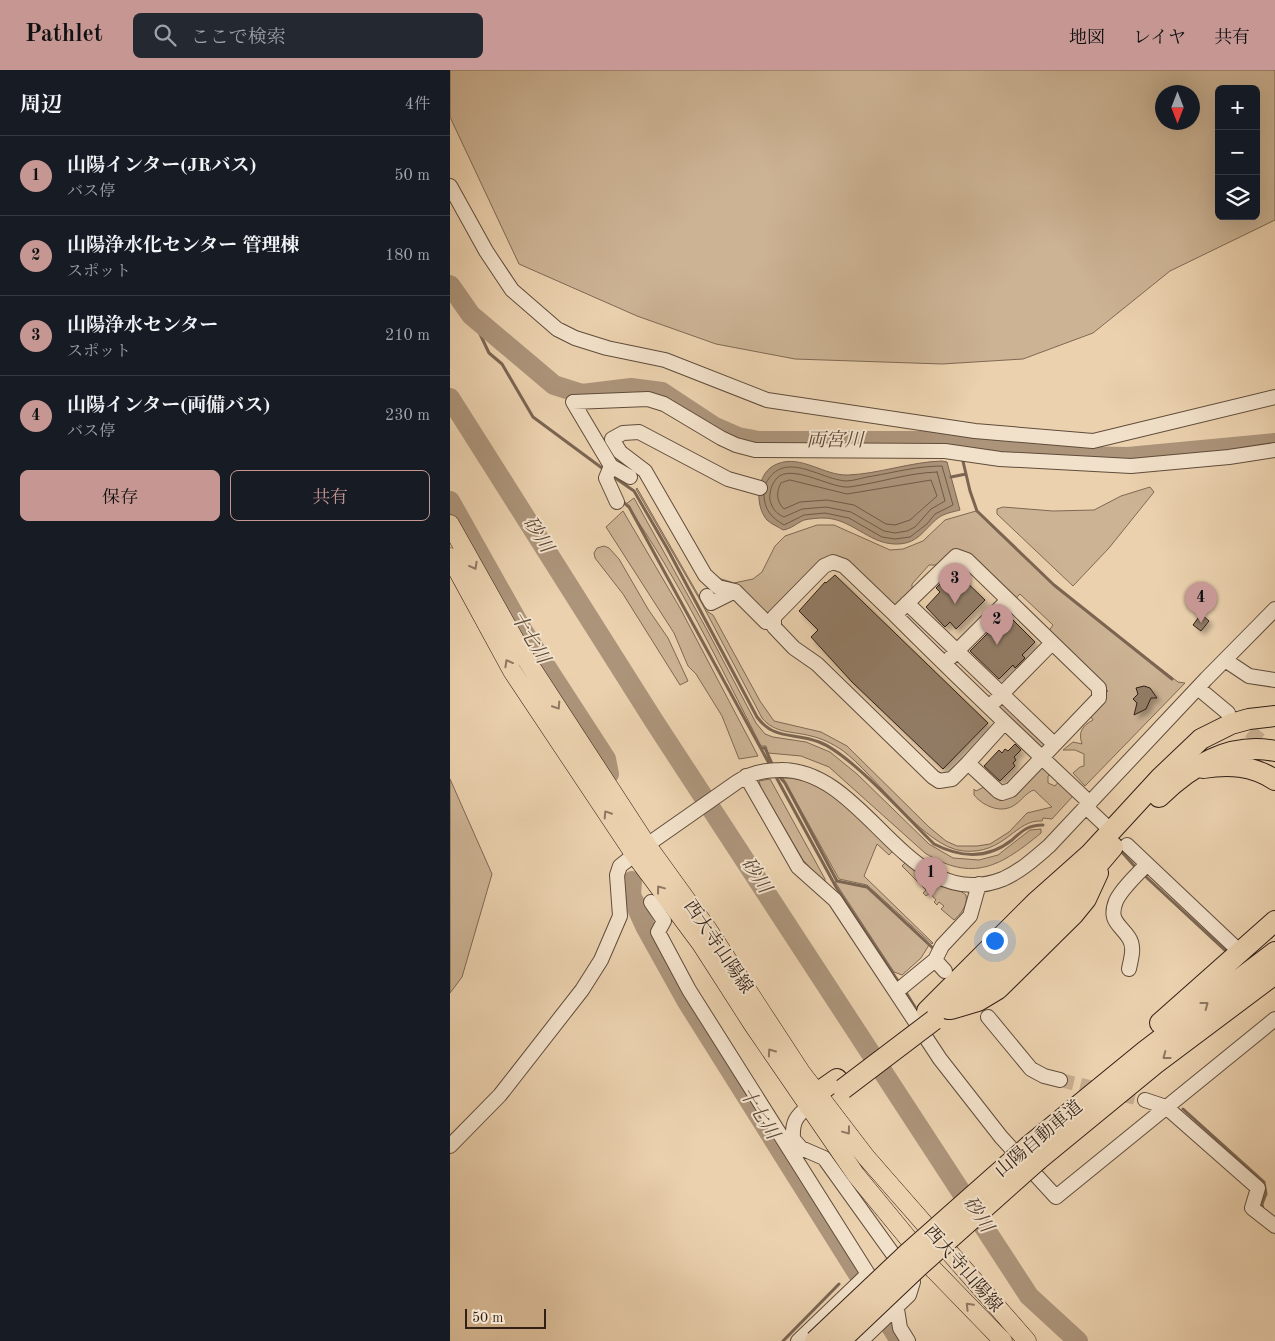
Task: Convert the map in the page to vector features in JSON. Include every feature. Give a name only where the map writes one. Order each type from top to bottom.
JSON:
[{"type":"highway","points":[[817,1101],[936,1013],[1075,876],[1147,809],[1189,762],[1201,739],[1249,718],[1275,716]]},
{"type":"highway","points":[[1189,762],[1234,739],[1275,739]]},
{"type":"highway","points":[[1189,762],[1247,748],[1275,751]]},
{"type":"highway","points":[[1189,762],[1252,768],[1275,780]]},
{"type":"highway","points":[[936,1013],[981,990],[1096,879],[1099,854]]},
{"type":"highway","points":[[1047,1132],[1144,1038],[1275,921]]},
{"type":"highway","name":"山陽自動車道","points":[[840,1341],[1034,1152],[1047,1132],[1144,1051],[1275,952]]},
{"type":"highway","name":"山陽自動車道","points":[[815,1341],[907,1254],[1034,1152],[1275,974]]},
{"type":"main road","name":"西大寺山陽線","points":[[450,524],[524,656],[640,850]]},
{"type":"main road","name":"西大寺山陽線","points":[[450,557],[512,671],[640,850],[753,1026],[1026,1341]]},
{"type":"main road","name":"西大寺山陽線","points":[[817,1101],[856,1175],[934,1270],[1003,1341]]},
{"type":"street","points":[[450,186],[488,255],[512,290],[557,329],[575,338],[607,348],[665,360],[767,400],[975,430],[1093,441],[1275,397]]},
{"type":"street","points":[[630,477],[611,466],[573,402],[648,399],[664,404],[721,438],[736,445],[755,450],[945,451],[1000,459],[1130,466],[1229,457],[1275,450]]},
{"type":"street","points":[[760,488],[728,479],[639,432],[624,433],[612,439],[620,452],[646,471],[705,575],[718,586],[735,591],[766,622],[773,622]]},
{"type":"street","points":[[611,466],[606,478],[617,502]]},
{"type":"street","points":[[895,615],[956,556],[968,560],[1101,692],[1099,698],[1011,790],[1002,793],[998,791],[968,763]]},
{"type":"street","points":[[1004,723],[952,779],[945,782],[939,781],[816,664],[794,648],[774,627],[774,617],[808,591],[828,563],[839,562],[1042,758],[1105,825]]},
{"type":"street","points":[[707,596],[711,603],[735,591]]},
{"type":"street","points":[[945,664],[1008,600]]},
{"type":"street","points":[[907,603],[1054,744]]},
{"type":"street","points":[[450,1146],[500,1095],[582,990],[601,960],[620,916],[617,875],[620,866],[741,779],[760,772],[790,770],[808,773],[825,781],[921,866],[948,880],[979,884],[1003,879],[1022,868],[1049,846],[1275,609]]},
{"type":"street","points":[[989,707],[1052,643]]},
{"type":"street","points":[[1225,660],[1249,676],[1275,680]]},
{"type":"street","points":[[1198,688],[1228,713]]},
{"type":"street","points":[[741,779],[798,867],[834,900],[940,1059],[1001,1138],[1056,1197],[1275,1019]]},
{"type":"street","points":[[1127,845],[1237,949]]},
{"type":"street","points":[[1129,969],[1132,954],[1130,939],[1117,926],[1113,913],[1117,899],[1146,865]]},
{"type":"street","points":[[896,992],[935,960],[942,946],[970,916],[979,884]]},
{"type":"street","points":[[651,902],[664,921],[658,932],[688,990],[868,1274],[894,1311],[900,1328],[908,1341]]},
{"type":"street","points":[[935,960],[945,971]]},
{"type":"street","points":[[988,1017],[1031,1069],[1044,1076],[1060,1080]]},
{"type":"street","points":[[1144,1100],[1166,1107],[1258,1188],[1252,1208],[1275,1226]]},
{"type":"street","points":[[817,1101],[796,1116],[793,1139],[801,1148],[824,1158],[913,1282],[909,1295],[862,1341]]},
{"type":"street","points":[[798,1341],[850,1288],[868,1274]]},
{"type":"shaded area","points":[[450,70],[1275,70],[1275,220],[1170,271],[1093,333],[1023,359],[942,364],[795,359],[716,344],[637,316],[519,264],[450,117]]},
{"type":"shaded area","points":[[1150,487],[1154,492],[1109,548],[1073,586],[997,514],[997,509],[1003,507],[1053,511],[1094,510],[1121,496]]},
{"type":"shaded area","points":[[637,488],[708,612],[713,615],[760,701],[774,721],[821,732],[847,746],[929,827],[946,841],[957,846],[990,844],[1009,832],[1027,813],[1052,807],[1034,790],[1011,807],[1005,809],[993,808],[982,803],[974,795],[974,789],[976,791],[986,786],[992,792],[1040,767],[1051,774],[1048,776],[1048,783],[1055,786],[1059,781],[1073,796],[1052,819],[1043,818],[1042,821],[1024,825],[989,848],[977,851],[963,851],[948,847],[916,824],[842,750],[819,738],[778,729],[767,723],[762,718],[700,600]]},
{"type":"shaded area","points":[[634,498],[756,723],[765,734],[806,742],[830,752],[857,774],[929,844],[953,858],[979,860],[998,855],[1030,830],[1041,829],[1041,833],[999,862],[986,867],[972,869],[958,867],[942,862],[925,853],[829,767],[801,756],[768,753],[766,746],[761,746],[714,653],[664,562],[626,504]]},
{"type":"shaded area","points":[[623,511],[680,608],[758,756],[739,759],[722,716],[696,674],[688,666],[674,633],[606,527]]},
{"type":"shaded area","points":[[976,511],[1054,586],[1178,682],[1185,683],[1085,786],[1073,773],[1084,766],[1084,754],[1075,750],[1063,750],[1073,742],[1082,744],[1080,736],[1082,730],[1093,720],[1090,715],[1105,700],[1102,696],[1108,691],[1048,632],[1053,625],[1020,594],[1014,600],[967,555],[937,565],[929,565],[912,584],[912,592],[897,605],[893,606],[840,558],[767,615],[721,585],[715,577],[734,583],[753,579],[762,572],[775,546],[785,536],[817,525],[834,525],[890,550],[903,549],[923,541],[945,520]]},
{"type":"shaded area","points":[[604,546],[609,548],[619,559],[648,609],[668,638],[688,681],[680,685],[623,594],[595,558],[594,553],[597,548]]},
{"type":"shaded area","points":[[1002,701],[1047,744],[1042,751],[997,710],[997,704]]},
{"type":"shaded area","points":[[783,778],[798,779],[814,784],[828,793],[857,816],[893,851],[889,855],[877,844],[864,876],[932,944],[867,885],[839,879]]},
{"type":"shaded area","points":[[450,779],[492,874],[462,977],[450,993]]},
{"type":"shaded area","points":[[770,779],[825,879],[825,884],[803,860],[761,788],[759,781]]},
{"type":"shaded area","points":[[905,863],[934,883],[966,895],[963,909],[954,920],[941,909],[944,906],[939,902],[937,905],[934,902],[936,900],[930,893],[926,896],[923,893],[926,890],[902,866]]},
{"type":"shaded area","points":[[835,882],[868,888],[929,945],[921,958],[902,975],[894,972]]},
{"type":"water","points":[[786,462],[804,463],[830,472],[848,475],[871,473],[918,463],[947,462],[960,510],[941,516],[915,539],[902,544],[885,543],[876,540],[851,526],[833,519],[804,520],[783,530],[767,520],[760,506],[759,489],[761,481],[770,468],[777,464]]},
{"type":"building","points":[[950,574],[953,578],[958,574],[985,600],[956,629],[950,622],[945,627],[926,607],[940,592],[936,588]]},
{"type":"building","points":[[835,575],[988,723],[943,769],[852,682],[811,637],[818,630],[799,611],[825,582]]},
{"type":"building","points":[[1007,614],[1035,642],[1022,655],[1025,658],[1015,668],[1013,665],[999,679],[970,651]]},
{"type":"building","points":[[1201,614],[1209,621],[1201,631],[1193,625]]},
{"type":"building","points":[[1144,686],[1150,688],[1157,698],[1151,698],[1146,709],[1134,715],[1137,703],[1133,699],[1138,694],[1136,688]]},
{"type":"building","points":[[1015,744],[1021,750],[1014,757],[1016,760],[1013,763],[1015,766],[1000,781],[984,766],[999,750],[1002,753],[1005,749],[1008,751]]},
{"type":"waterway","name":"両宮川","points":[[450,285],[471,315],[554,385],[582,394],[631,388],[662,392],[715,427],[738,437],[759,441],[945,441],[1072,456],[1128,457],[1275,443]]},
{"type":"waterway","points":[[471,315],[489,353],[502,364],[533,417],[606,471]]},
{"type":"waterway","name":"砂川","points":[[450,398],[654,721],[1029,1296],[1078,1341]]},
{"type":"waterway","name":"両宮川","points":[[960,443],[961,450]]},
{"type":"waterway","points":[[962,457],[977,511],[1054,585],[1172,679]]},
{"type":"waterway","points":[[951,477],[966,474]]},
{"type":"waterway","points":[[611,475],[634,491],[667,548],[757,717],[764,725],[778,733],[819,742],[847,759],[934,844],[944,849],[964,854],[993,851],[1029,827],[1043,825]]},
{"type":"waterway","name":"十七川","points":[[450,501],[523,631],[606,759],[609,774]]},
{"type":"waterway","points":[[622,501],[629,507],[771,767]]},
{"type":"waterway","points":[[761,748],[765,748],[773,766]]},
{"type":"waterway","points":[[777,774],[785,783],[837,881],[867,887],[935,950]]},
{"type":"waterway","points":[[775,775],[836,887],[900,984]]},
{"type":"waterway","points":[[1121,851],[1137,869]]},
{"type":"waterway","points":[[1144,875],[1229,954]]},
{"type":"waterway","name":"十七川","points":[[632,881],[631,895],[646,928],[686,1000],[900,1341]]},
{"type":"waterway","points":[[905,991],[915,1007]]},
{"type":"waterway","points":[[1183,1109],[1264,1182],[1266,1194],[1262,1204],[1263,1209]]},
{"type":"waterway","points":[[783,1341],[839,1284]]},
{"type":"tunnel","points":[[1233,718],[1273,750]]},
{"type":"tunnel","points":[[1060,1080],[1145,1100]]},
{"type":"place","name":"山陽浄水センター","points":[[955,604]]},
{"type":"place","name":"山陽インター(両備バス)","points":[[1201,623]]},
{"type":"place","name":"山陽浄水化センター 管理棟","points":[[997,645]]},
{"type":"place","name":"山陽インター(JRバス)","points":[[931,898]]}]
